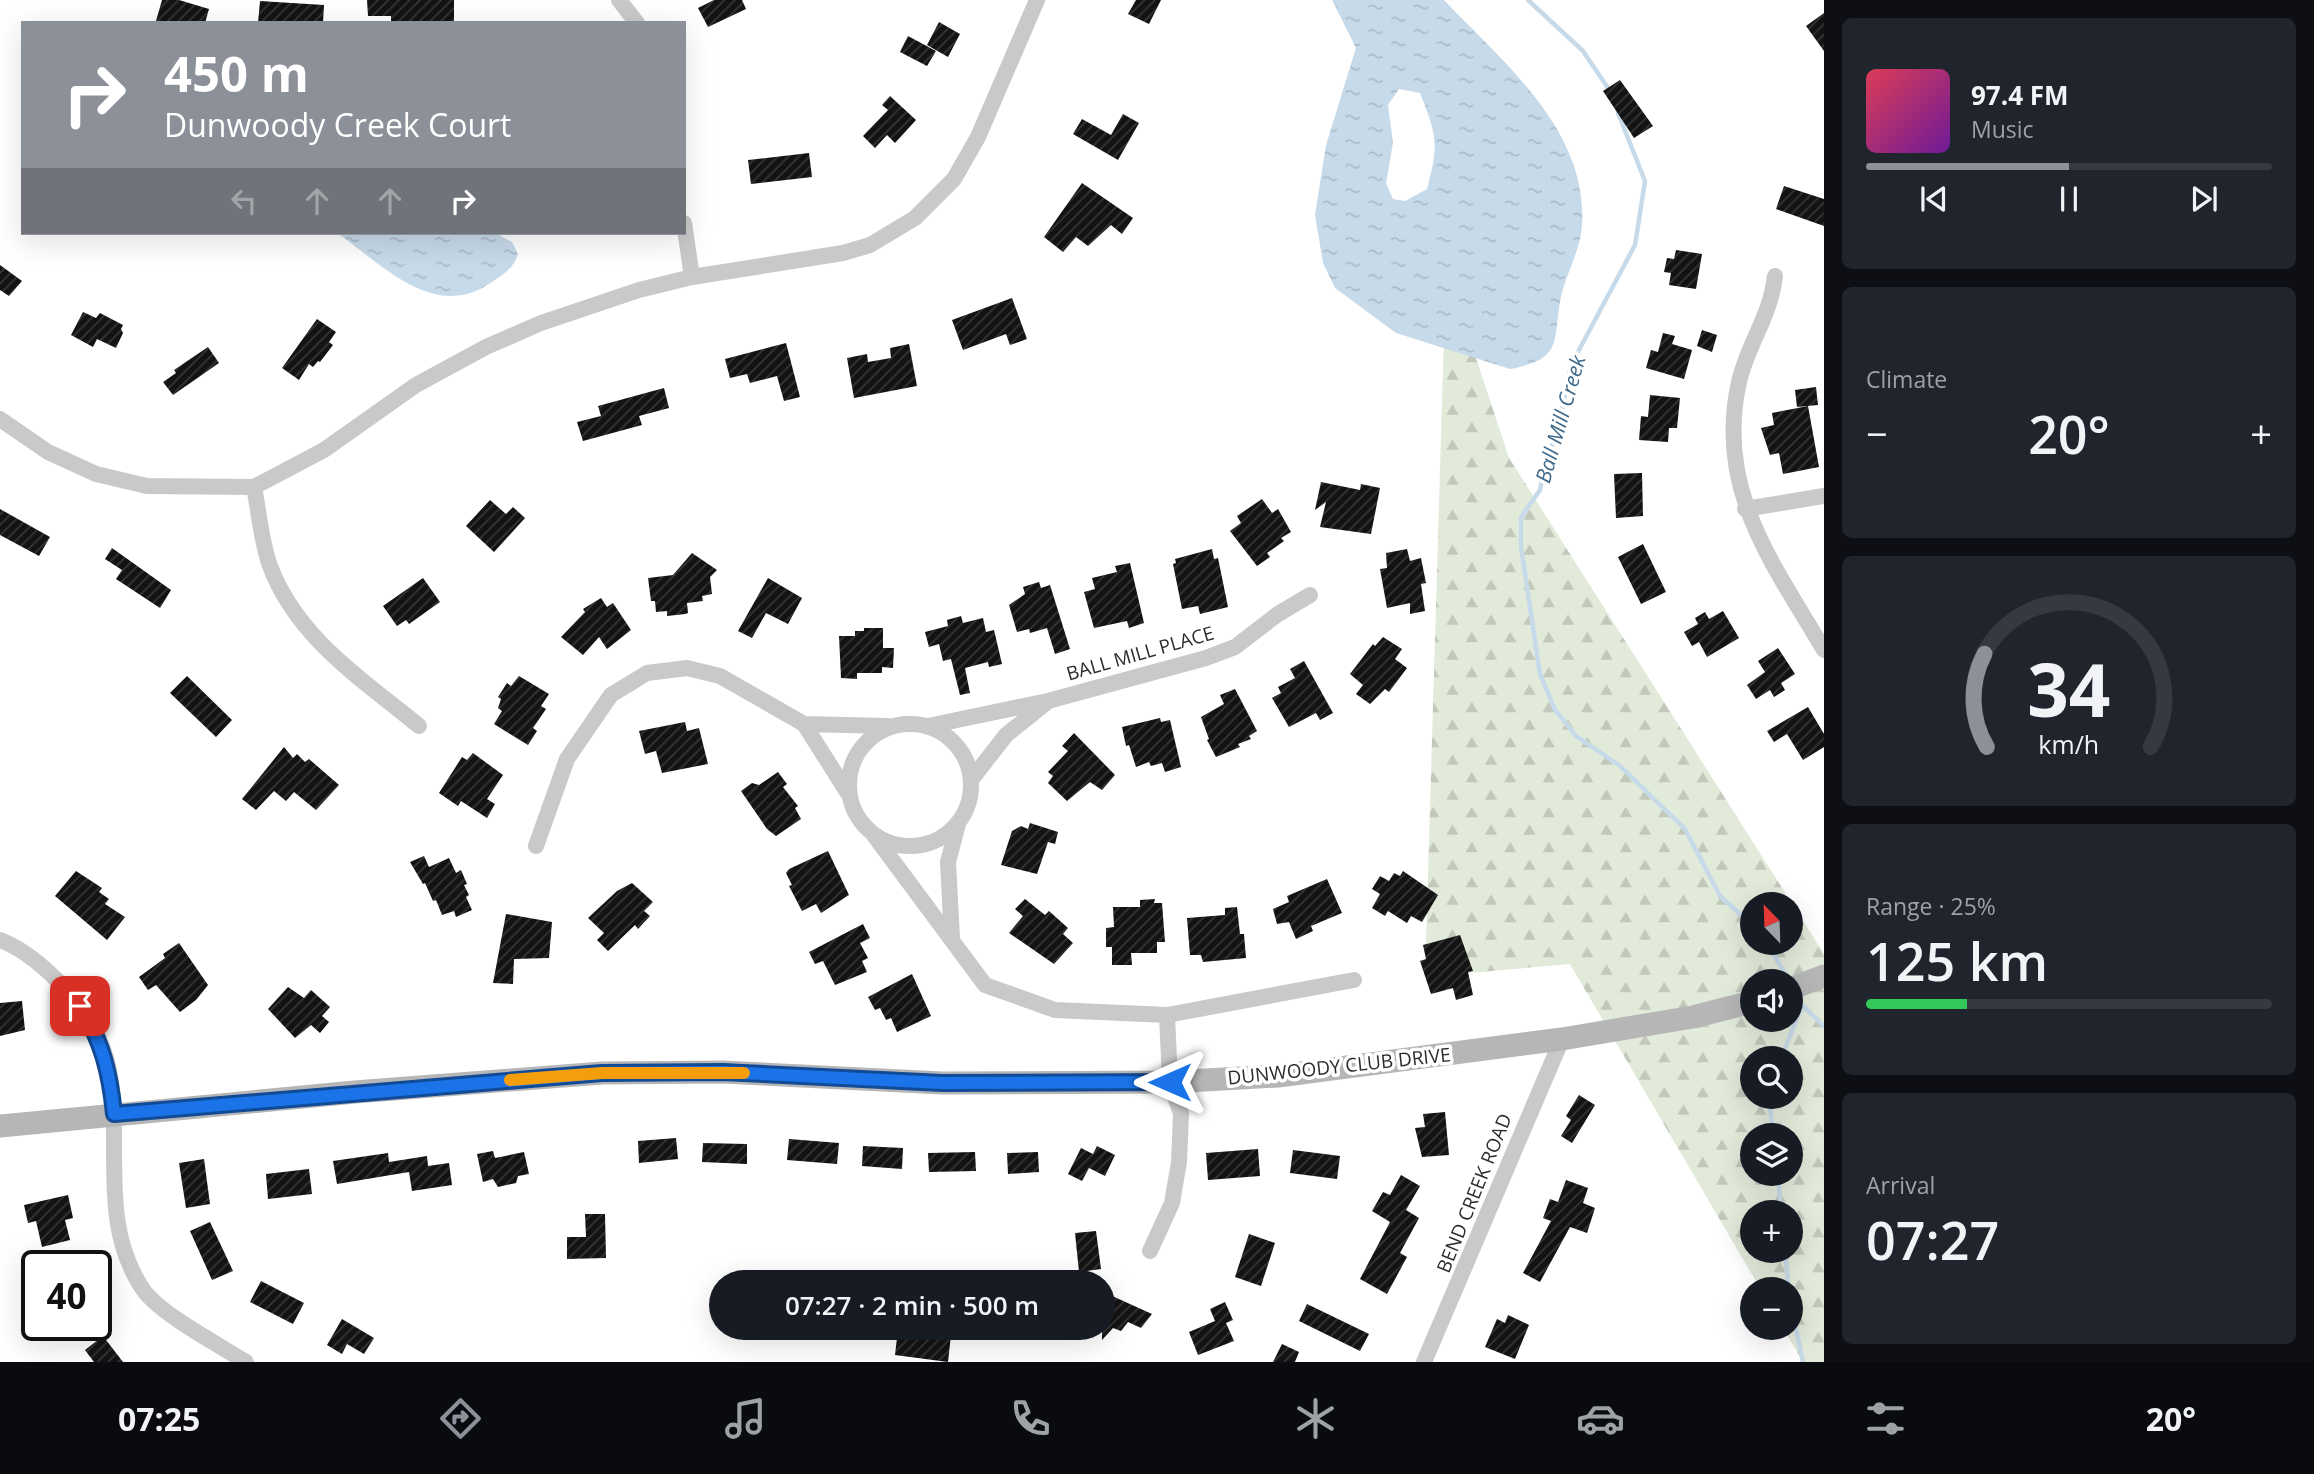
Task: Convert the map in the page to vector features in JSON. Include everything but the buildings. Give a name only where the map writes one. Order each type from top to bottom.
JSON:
[{"type":"street","points":[[620,0],[636,21]]},
{"type":"street","points":[[0,419],[48,452],[96,474],[147,486],[254,487],[324,450],[416,385],[486,347],[590,306],[692,277],[843,253],[870,245],[915,218],[954,178],[978,137],[1037,0]]},
{"type":"street","points":[[686,235],[692,277]]},
{"type":"street","points":[[1775,276],[1772,304],[1747,357],[1735,406],[1734,456],[1745,509],[1763,548],[1824,650]]},
{"type":"street","points":[[254,487],[269,563],[296,616],[326,650],[419,726]]},
{"type":"street","points":[[1745,509],[1824,496]]},
{"type":"street","name":"BALL MILL PLACE","points":[[928,726],[1048,701],[1206,658],[1235,647],[1278,614],[1310,595]]},
{"type":"street","points":[[536,846],[567,759],[611,695],[647,673],[687,668],[720,676],[804,724],[849,795],[858,817],[985,985],[1055,1010],[1167,1015],[1354,980]]},
{"type":"street","name":"BALL MILL PLACE","points":[[971,780],[1006,735],[1048,701]]},
{"type":"street","points":[[804,724],[928,726],[950,738],[959,747],[971,780],[969,803],[958,823],[947,862],[952,939]]},
{"type":"street","points":[[849,795],[853,760],[868,740],[888,726]]},
{"type":"street","points":[[873,834],[895,844],[918,846],[940,838],[958,823]]},
{"type":"street","points":[[0,940],[49,972],[80,1006],[97,1034],[109,1070],[114,1114],[114,1214],[142,1288],[178,1319],[246,1362]]},
{"type":"street","points":[[1803,984],[1824,976]]},
{"type":"street","name":"DUNWOODY CLUB DRIVE","points":[[0,1126],[602,1073],[723,1072],[942,1083],[1170,1082],[1278,1076],[1562,1038],[1693,1017],[1740,1005]]},
{"type":"street","points":[[1150,1251],[1172,1203],[1179,1162],[1181,1114],[1170,1082],[1167,1015]]},
{"type":"street","name":"BEND CREEK ROAD","points":[[1424,1362],[1562,1038]]},
{"type":"green space","points":[[1446,267],[1509,458],[1785,892],[1740,892],[1740,956],[1802,956],[1803,921],[1824,954],[1824,1362],[1803,1362],[1790,1340],[1803,1340],[1803,1277],[1753,1277],[1745,1263],[1803,1263],[1803,1200],[1740,1200],[1740,1254],[1570,964],[1425,977]]},
{"type":"water","points":[[1332,0],[1444,0],[1515,73],[1557,128],[1571,158],[1580,191],[1582,225],[1579,244],[1562,292],[1555,339],[1552,348],[1539,360],[1510,369],[1396,333],[1335,288],[1323,263],[1315,215],[1326,145],[1356,48]],"holes":[[[1399,89],[1420,93],[1433,130],[1435,150],[1427,189],[1405,201],[1393,199],[1386,183],[1393,143],[1388,105]]]},
{"type":"water","points":[[340,235],[499,235],[512,242],[518,254],[503,275],[468,294],[447,296],[427,292],[389,272]]},
{"type":"waterway","name":"Ball Mill Creek","points":[[1528,0],[1583,51],[1610,91]]},
{"type":"waterway","name":"Ball Mill Creek","points":[[1618,113],[1645,181],[1635,245],[1571,365],[1558,429],[1545,464],[1540,490],[1521,517],[1521,547],[1540,674],[1555,710],[1576,736],[1619,765],[1685,829],[1720,896],[1740,914]]},
{"type":"waterway","name":"Ball Mill Creek","points":[[1775,956],[1782,969]]},
{"type":"waterway","name":"Ball Mill Creek","points":[[1803,1006],[1824,1026]]},
{"type":"waterway","points":[[1786,1046],[1792,1032]]},
{"type":"waterway","points":[[1770,1109],[1772,1123]]},
{"type":"waterway","points":[[1779,1186],[1780,1200]]},
{"type":"waterway","points":[[1786,1263],[1788,1277]]},
{"type":"waterway","points":[[1798,1340],[1803,1362]]},
{"type":"slow traffic","points":[[510,1080],[602,1073],[744,1073]]},
{"type":"route","points":[[80,1006],[97,1034],[110,1073],[114,1114],[602,1073],[723,1072],[942,1083],[1170,1082]]}]
